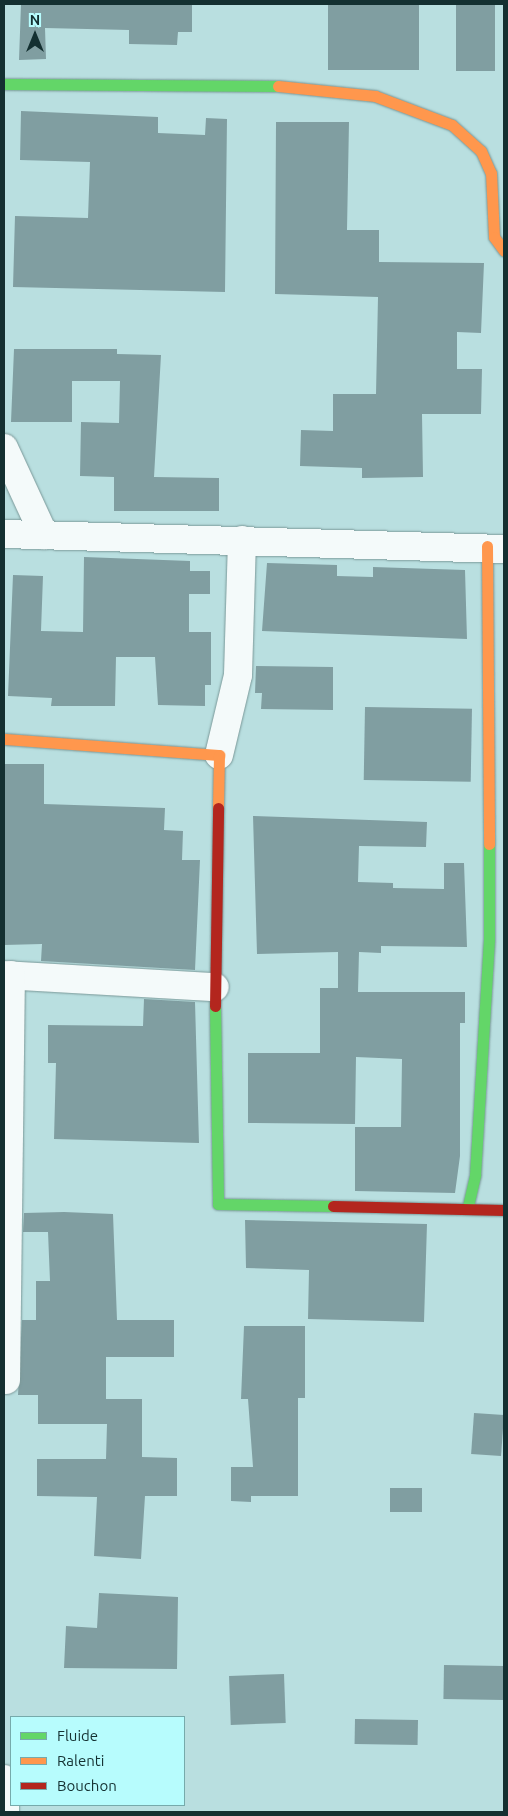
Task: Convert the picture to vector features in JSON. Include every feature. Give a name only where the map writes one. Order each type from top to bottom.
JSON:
[{"type":"street","points":[[4,84],[272,85],[375,96],[452,125],[481,150],[491,173],[494,236],[504,251]]},
{"type":"street","points":[[4,448],[44,535]]},
{"type":"street","points":[[4,534],[496,548],[496,939],[475,1175],[468,1206]]},
{"type":"street","points":[[242,540],[238,675],[219,755],[214,987],[218,1204],[468,1206],[504,1210]]},
{"type":"street","points":[[4,739],[219,755]]},
{"type":"street","points":[[6,1380],[7,975],[214,987]]},
{"type":"street","points":[[4,1779],[5,1812]]},
{"type":"building","points":[[21,4],[192,4],[192,32],[178,32],[177,45],[129,44],[129,30],[45,28],[46,59],[19,60]]},
{"type":"building","points":[[328,4],[419,4],[419,70],[328,70]]},
{"type":"building","points":[[456,4],[495,4],[495,71],[456,71]]},
{"type":"building","points":[[21,111],[158,117],[158,133],[205,135],[206,118],[227,119],[225,292],[13,287],[15,216],[88,218],[90,162],[20,160]]},
{"type":"building","points":[[276,122],[349,122],[347,230],[379,230],[379,262],[484,263],[481,333],[457,332],[457,369],[482,369],[481,414],[422,414],[423,477],[362,478],[362,468],[300,466],[301,430],[333,431],[333,394],[376,394],[378,297],[275,294]]},
{"type":"building","points":[[14,349],[117,349],[117,354],[161,355],[154,477],[219,478],[219,511],[114,511],[114,477],[80,476],[81,422],[119,423],[120,381],[72,381],[72,422],[11,422]]},
{"type":"building","points":[[84,557],[190,561],[190,571],[210,571],[210,594],[189,594],[189,632],[211,632],[211,685],[205,685],[205,706],[158,705],[155,657],[116,657],[115,706],[51,706],[52,698],[8,696],[13,575],[43,576],[41,631],[83,632]]},
{"type":"building","points":[[267,563],[337,565],[337,576],[373,577],[373,567],[465,570],[467,639],[262,631]]},
{"type":"building","points":[[256,666],[333,667],[333,710],[261,709],[262,693],[255,693]]},
{"type":"building","points":[[365,707],[472,709],[471,782],[364,780]]},
{"type":"building","points":[[4,764],[44,764],[44,804],[165,808],[164,830],[183,831],[182,860],[200,860],[195,970],[41,961],[42,944],[4,945]]},
{"type":"building","points":[[253,816],[427,822],[426,847],[359,846],[358,882],[393,883],[393,888],[444,889],[444,863],[464,863],[467,947],[381,946],[381,953],[359,952],[358,992],[465,992],[465,1023],[460,1023],[460,1156],[455,1193],[355,1191],[355,1127],[401,1127],[402,1059],[356,1057],[355,1124],[248,1123],[248,1053],[320,1053],[320,988],[338,988],[338,952],[257,954]]},
{"type":"building","points":[[144,999],[195,1002],[199,1143],[54,1139],[56,1063],[48,1063],[48,1025],[143,1026]]},
{"type":"building","points":[[24,1213],[113,1214],[117,1320],[174,1320],[174,1357],[106,1357],[106,1399],[142,1399],[142,1457],[177,1458],[177,1496],[145,1496],[141,1559],[94,1556],[97,1497],[37,1496],[37,1459],[106,1459],[107,1424],[38,1424],[38,1395],[18,1395],[22,1320],[36,1320],[36,1281],[50,1281],[48,1232],[23,1232]]},
{"type":"building","points":[[245,1220],[427,1224],[424,1322],[308,1319],[309,1270],[246,1268]]},
{"type":"building","points":[[244,1326],[305,1326],[305,1398],[298,1398],[298,1496],[251,1496],[251,1502],[231,1501],[231,1467],[253,1467],[248,1399],[241,1399]]},
{"type":"building","points":[[474,1413],[504,1415],[501,1456],[471,1454]]},
{"type":"building","points":[[390,1488],[422,1488],[422,1512],[390,1512]]},
{"type":"building","points":[[99,1593],[178,1597],[177,1669],[64,1668],[66,1626],[97,1628]]},
{"type":"building","points":[[444,1665],[504,1666],[503,1700],[443,1699]]},
{"type":"building","points":[[284,1674],[286,1723],[231,1725],[229,1676]]},
{"type":"building","points":[[355,1719],[418,1720],[418,1745],[355,1744]]},
{"type":"traffic: fast","points":[[4,84],[278,86]]},
{"type":"traffic: fast","points":[[468,1206],[475,1175],[489,939],[489,844]]},
{"type":"traffic: fast","points":[[215,1006],[218,1204],[333,1206]]},
{"type":"traffic: slow","points":[[278,86],[375,96],[452,125],[481,151],[491,173],[494,237],[504,251]]},
{"type":"traffic: slow","points":[[487,546],[489,844]]},
{"type":"traffic: slow","points":[[4,739],[219,755],[218,808]]},
{"type":"traffic: jam","points":[[215,1006],[218,808]]},
{"type":"traffic: jam","points":[[333,1206],[504,1210]]}]
